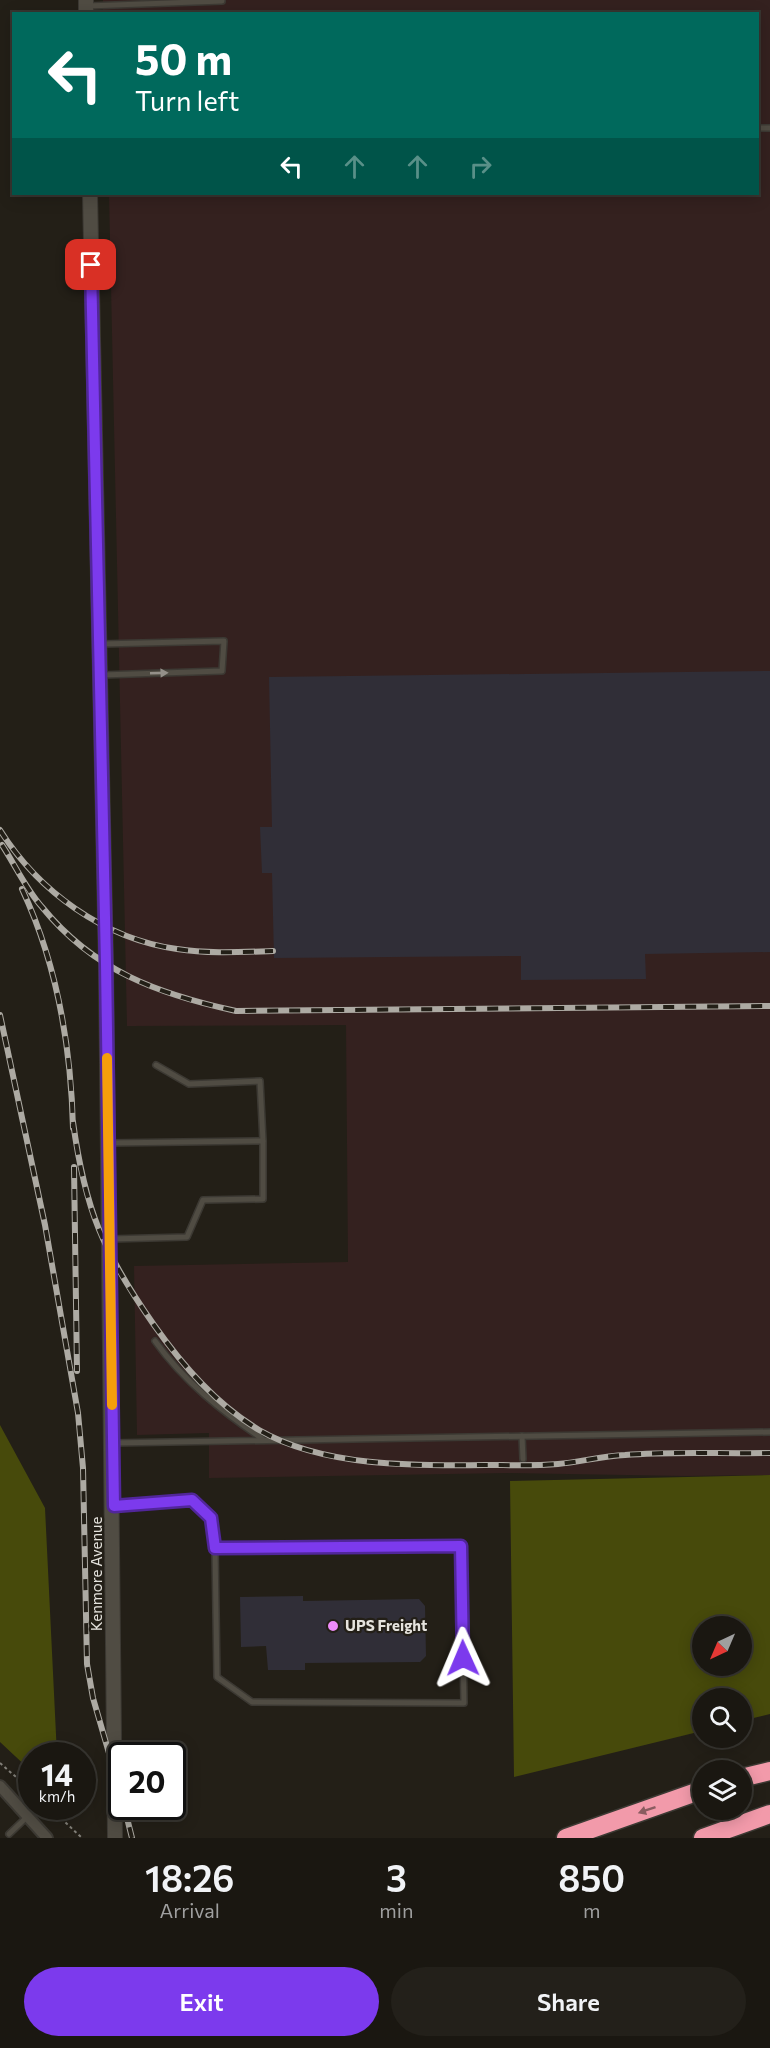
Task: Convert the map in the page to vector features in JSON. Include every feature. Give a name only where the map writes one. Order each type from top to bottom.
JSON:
[{"type":"highway","points":[[752,1775],[770,1771]]},
{"type":"highway","points":[[566,1838],[692,1794]]},
{"type":"highway","points":[[703,1838],[770,1814]]},
{"type":"street","name":"Kenmore Avenue","points":[[90,195],[109,1143],[116,1838]]},
{"type":"street","points":[[0,1786],[18,1805]]},
{"type":"street","points":[[31,1820],[47,1838]]},
{"type":"lane","points":[[86,6],[222,1]]},
{"type":"lane","points":[[99,644],[224,641],[222,671],[100,675]]},
{"type":"lane","points":[[110,1239],[188,1237],[203,1200],[263,1199],[260,1081],[189,1084],[156,1065]]},
{"type":"lane","points":[[109,1143],[263,1141]]},
{"type":"lane","points":[[155,1341],[186,1379],[216,1406],[266,1441]]},
{"type":"lane","points":[[112,1443],[770,1432]]},
{"type":"lane","points":[[522,1436],[523,1459]]},
{"type":"lane","points":[[114,1506],[192,1500],[211,1518],[215,1548],[217,1677],[252,1702],[464,1702],[461,1546],[215,1548]]},
{"type":"lane","points":[[9,1834],[24,1820]]},
{"type":"path","points":[[0,1763],[18,1779]]},
{"type":"path","points":[[63,1820],[82,1838]]},
{"type":"shaded area","points":[[103,0],[770,0],[770,1475],[509,1473],[209,1478],[209,1433],[137,1435],[134,1266],[348,1262],[346,1025],[127,1026],[109,195],[759,195],[759,12],[103,12]]},
{"type":"shaded area","points":[[0,1425],[45,1508],[56,1742],[18,1742],[18,1759],[0,1742]]},
{"type":"shaded area","points":[[770,1475],[770,1714],[752,1718],[752,1688],[692,1688],[692,1733],[514,1777],[510,1481]]},
{"type":"building","points":[[770,671],[770,952],[645,954],[646,979],[521,980],[521,956],[274,958],[272,873],[262,873],[260,827],[272,827],[269,677]]},
{"type":"building","name":"UPS Freight","points":[[303,1596],[303,1601],[419,1599],[425,1606],[426,1656],[420,1662],[305,1663],[305,1670],[268,1670],[266,1646],[241,1647],[240,1597]]},
{"type":"railway","points":[[0,830],[33,873],[53,892],[75,909],[124,935],[150,944],[189,951],[273,951]]},
{"type":"railway","points":[[2,845],[36,900],[83,948],[129,977],[180,997],[236,1011],[770,1006]]},
{"type":"railway","points":[[22,889],[44,946],[60,1006],[69,1067],[73,1128]]},
{"type":"railway","points":[[0,1015],[45,1225],[78,1413],[83,1468],[87,1664],[93,1698],[108,1750]]},
{"type":"railway","points":[[73,1122],[90,1206],[109,1252],[136,1299],[177,1355],[201,1383],[243,1420],[284,1442],[340,1458],[429,1465],[540,1465],[643,1454],[770,1453]]},
{"type":"railway","points":[[74,1167],[77,1371]]},
{"type":"railway","points":[[128,1820],[132,1838]]},
{"type":"slow traffic","points":[[107,1058],[112,1405]]},
{"type":"place","name":"UPS Freight","points":[[333,1626]]},
{"type":"route","points":[[91,265],[106,964],[114,1506],[192,1500],[211,1518],[215,1548],[461,1546],[463,1658]]}]
